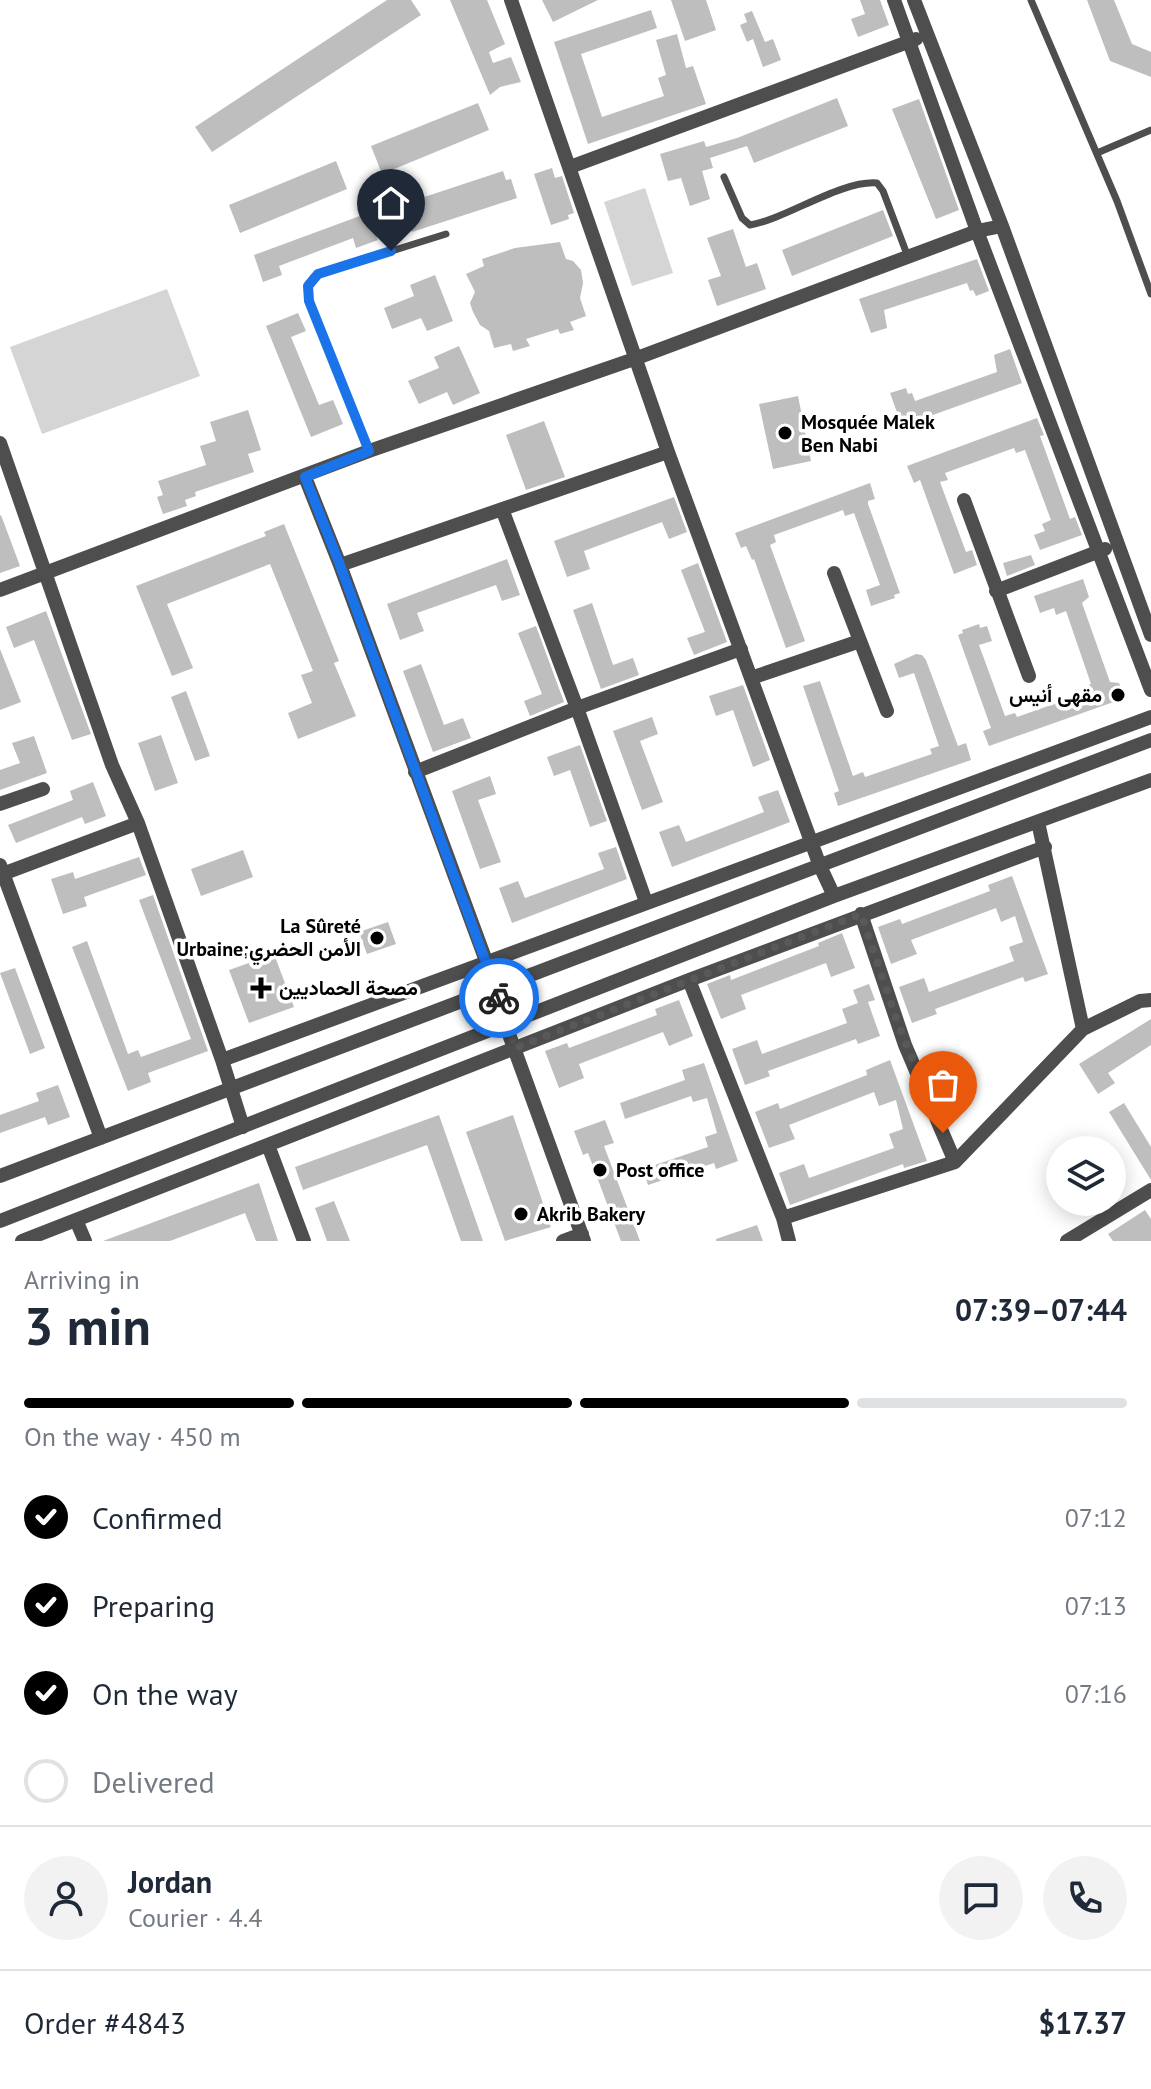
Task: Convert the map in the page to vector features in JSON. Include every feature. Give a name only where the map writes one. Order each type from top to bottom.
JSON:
[{"type":"street","points":[[511,0],[668,452],[820,866],[834,896]]},
{"type":"street","points":[[894,0],[977,231],[1151,690]]},
{"type":"street","points":[[914,0],[1002,226],[1151,635]]},
{"type":"street","points":[[570,167],[928,34]]},
{"type":"street","points":[[0,590],[369,451],[637,358],[977,231],[1002,226]]},
{"type":"street","points":[[1013,322],[1034,314]]},
{"type":"street","points":[[0,443],[112,765],[138,823],[243,1127]]},
{"type":"street","points":[[340,565],[668,452]]},
{"type":"street","points":[[305,477],[496,988],[506,1026],[583,1238],[563,1241]]},
{"type":"street","points":[[964,500],[1029,676]]},
{"type":"street","points":[[502,509],[646,902]]},
{"type":"street","points":[[996,591],[1117,545]]},
{"type":"street","points":[[834,573],[887,711]]},
{"type":"street","points":[[751,678],[860,641]]},
{"type":"street","points":[[415,772],[577,708],[741,649]]},
{"type":"street","points":[[222,1060],[1151,717]]},
{"type":"street","points":[[0,1176],[1151,740]]},
{"type":"street","points":[[0,1221],[834,896],[1151,780]]},
{"type":"street","points":[[0,804],[43,789]]},
{"type":"street","points":[[1038,822],[1083,1029]]},
{"type":"street","points":[[101,1138],[1,871],[138,823]]},
{"type":"street","points":[[22,1241],[689,980],[1045,847]]},
{"type":"street","points":[[861,914],[905,1045],[955,1162]]},
{"type":"street","points":[[689,980],[783,1218],[789,1241]]},
{"type":"street","points":[[783,1218],[955,1162],[1083,1029],[1144,999],[1151,1000]]},
{"type":"street","points":[[268,1145],[304,1241]]},
{"type":"street","points":[[1067,1241],[1149,1195]]},
{"type":"street","points":[[34,1209],[44,1232]]},
{"type":"street","points":[[76,1220],[85,1241]]},
{"type":"lane","points":[[1031,0],[1117,201],[1151,294]]},
{"type":"lane","points":[[1097,153],[1151,130]]},
{"type":"lane","points":[[724,177],[742,218],[750,225],[828,195],[865,183],[877,183],[883,191],[908,257]]},
{"type":"lane","points":[[369,451],[309,301],[308,286],[318,274],[446,234]]},
{"type":"shaded area","points":[[645,188],[673,273],[632,286],[604,202]]},
{"type":"shaded area","points":[[167,289],[200,376],[42,434],[10,347]]},
{"type":"building","points":[[387,0],[411,0],[421,15],[212,152],[195,127]]},
{"type":"building","points":[[450,0],[487,0],[505,44],[489,52],[493,63],[511,57],[521,82],[500,87],[490,95]]},
{"type":"building","points":[[542,0],[598,0],[553,22]]},
{"type":"building","points":[[671,0],[706,0],[716,30],[685,41]]},
{"type":"building","points":[[860,0],[880,0],[889,25],[858,37],[851,19],[865,14]]},
{"type":"building","points":[[1087,0],[1114,0],[1132,44],[1151,52],[1151,77],[1110,61]]},
{"type":"building","points":[[651,10],[657,28],[581,54],[602,117],[664,96],[658,78],[666,75],[656,40],[677,34],[686,68],[693,66],[706,104],[588,144],[554,42]]},
{"type":"building","points":[[752,11],[765,42],[773,39],[781,60],[763,67],[753,39],[747,42],[740,25],[747,22],[744,14]]},
{"type":"building","points":[[837,98],[848,126],[754,163],[747,146],[710,158],[713,168],[702,171],[710,199],[690,206],[681,178],[668,181],[660,154],[704,141],[706,147],[737,138]]},
{"type":"building","points":[[919,99],[959,210],[936,219],[892,109]]},
{"type":"building","points":[[478,103],[489,130],[382,174],[371,146]]},
{"type":"building","points":[[336,161],[347,189],[240,233],[229,205]]},
{"type":"building","points":[[552,168],[555,178],[562,176],[574,213],[568,215],[569,219],[551,225],[534,174]]},
{"type":"building","points":[[503,171],[506,180],[511,179],[517,198],[412,232],[403,204]]},
{"type":"building","points":[[883,210],[893,236],[792,276],[782,250]]},
{"type":"building","points":[[368,213],[378,240],[356,248],[353,238],[279,266],[282,275],[263,282],[254,255]]},
{"type":"building","points":[[733,229],[746,267],[757,263],[766,289],[717,306],[708,280],[721,276],[707,238]]},
{"type":"building","points":[[560,242],[566,259],[573,261],[581,270],[583,283],[580,298],[586,316],[570,322],[574,330],[560,334],[558,329],[526,339],[530,346],[513,351],[511,344],[494,348],[489,331],[480,325],[473,312],[470,303],[475,292],[466,274],[484,266],[482,259],[515,248]]},
{"type":"building","points":[[977,259],[989,291],[976,296],[967,283],[884,310],[887,328],[871,333],[859,299]]},
{"type":"building","points":[[435,275],[453,321],[427,331],[421,318],[392,329],[384,308],[414,296],[410,285]]},
{"type":"building","points":[[298,313],[306,331],[291,337],[319,405],[333,400],[343,424],[311,437],[266,326]]},
{"type":"building","points":[[459,346],[480,393],[453,405],[447,392],[419,404],[408,381],[439,368],[434,357]]},
{"type":"building","points":[[1010,349],[1022,383],[902,426],[890,393],[906,388],[915,401],[997,372],[994,355]]},
{"type":"building","name":"Mosquée Malek Ben Nabi","points":[[798,396],[811,461],[773,469],[759,404]]},
{"type":"building","points":[[248,410],[261,450],[248,454],[254,472],[195,492],[196,496],[185,500],[187,506],[163,514],[157,497],[163,495],[158,481],[206,465],[200,446],[216,441],[210,422]]},
{"type":"building","points":[[1037,418],[1044,435],[1040,436],[1070,519],[1075,517],[1082,535],[1040,550],[1034,535],[1045,531],[1042,524],[1051,520],[1025,450],[1016,453],[1014,448],[945,473],[948,480],[940,482],[966,552],[972,550],[977,565],[954,574],[920,480],[914,483],[907,466]]},
{"type":"building","points":[[544,421],[565,477],[526,490],[506,435]]},
{"type":"building","points":[[870,483],[875,499],[868,501],[868,504],[900,593],[894,595],[895,598],[871,606],[866,590],[880,585],[854,513],[845,516],[843,510],[774,535],[776,542],[770,545],[805,641],[786,648],[754,559],[746,546],[741,548],[735,533]]},
{"type":"building","points":[[674,497],[687,532],[669,539],[662,522],[584,551],[590,569],[567,577],[554,541]]},
{"type":"building","points":[[0,516],[20,566],[0,573]]},
{"type":"building","points":[[284,524],[339,661],[334,663],[356,716],[298,739],[288,713],[312,703],[301,675],[313,671],[270,564],[167,604],[193,668],[172,676],[136,586],[266,536],[264,532]]},
{"type":"building","points":[[1031,555],[1035,565],[1007,576],[1003,563]]},
{"type":"building","points":[[507,559],[520,595],[502,601],[496,585],[417,613],[424,631],[400,640],[387,604]]},
{"type":"building","points":[[698,563],[727,642],[694,655],[687,638],[705,632],[681,570]]},
{"type":"building","points":[[1083,579],[1089,597],[1082,603],[1110,682],[1119,683],[1124,695],[1122,699],[989,746],[983,731],[991,728],[958,635],[963,633],[962,630],[979,624],[980,628],[987,626],[992,641],[979,645],[1005,716],[1015,713],[1017,717],[1085,693],[1083,687],[1091,684],[1066,611],[1056,615],[1054,608],[1040,613],[1034,596]]},
{"type":"building","points":[[592,603],[613,665],[633,658],[639,675],[601,689],[573,610]]},
{"type":"building","points":[[46,611],[91,734],[72,740],[34,640],[14,648],[6,627]]},
{"type":"building","points":[[536,626],[564,702],[530,716],[524,701],[542,694],[518,633]]},
{"type":"building","points":[[0,649],[21,702],[0,710]]},
{"type":"building","points":[[916,654],[926,660],[958,746],[966,743],[971,760],[838,806],[834,793],[839,791],[803,686],[820,681],[853,776],[863,772],[865,777],[932,754],[930,749],[939,746],[914,673],[899,678],[894,664]]},
{"type":"building","points":[[421,664],[444,725],[463,718],[471,738],[433,752],[403,671]]},
{"type":"building","points":[[743,685],[770,760],[753,767],[733,710],[716,716],[709,696]]},
{"type":"building","points":[[186,691],[210,756],[195,761],[171,697]]},
{"type":"building","points":[[652,717],[658,734],[640,741],[663,802],[642,810],[613,731]]},
{"type":"building","points":[[161,735],[178,783],[155,791],[138,743]]},
{"type":"building","points":[[34,736],[47,773],[0,790],[0,770],[20,763],[12,743]]},
{"type":"building","points":[[580,745],[607,821],[590,827],[570,770],[554,776],[547,757]]},
{"type":"building","points":[[490,776],[496,794],[478,800],[501,862],[480,869],[452,791]]},
{"type":"building","points":[[93,782],[106,816],[85,824],[82,817],[16,843],[8,825],[73,800],[70,791]]},
{"type":"building","points":[[778,790],[790,822],[672,867],[659,832],[679,825],[686,842],[764,812],[758,797]]},
{"type":"building","points":[[616,847],[627,879],[512,923],[499,888],[518,881],[525,898],[604,869],[598,853]]},
{"type":"building","points":[[243,850],[253,877],[201,896],[191,869]]},
{"type":"building","points":[[139,857],[146,875],[84,897],[87,906],[63,914],[51,879],[73,872],[75,879]]},
{"type":"building","points":[[1012,876],[1048,974],[1025,982],[1023,977],[935,1009],[937,1014],[912,1023],[899,987],[924,978],[929,992],[1014,961],[1009,947],[1023,942],[1015,916],[1001,922],[996,908],[911,940],[917,954],[891,964],[878,927],[900,919],[902,924],[990,891],[988,885]]},
{"type":"building","points":[[153,895],[208,1051],[148,1073],[151,1082],[128,1091],[72,947],[87,941],[128,1054],[138,1050],[141,1057],[191,1039],[139,900]]},
{"type":"building","name":"La Sûreté Urbaine;الأمن الحضري","points":[[388,922],[396,944],[367,954],[359,932]]},
{"type":"building","points":[[842,933],[855,968],[831,977],[826,963],[741,995],[746,1009],[721,1019],[707,984],[730,975],[731,980],[819,946],[818,943]]},
{"type":"building","name":"مصحة الحماديين","points":[[274,954],[294,1007],[249,1023],[229,970]]},
{"type":"building","points":[[15,968],[45,1048],[30,1054],[0,973]]},
{"type":"building","points":[[869,984],[875,1000],[868,1002],[880,1036],[858,1044],[856,1039],[768,1071],[770,1076],[745,1085],[732,1049],[757,1040],[762,1054],[847,1023],[842,1009],[858,1003],[853,990]]},
{"type":"building","points":[[679,1000],[693,1036],[669,1046],[663,1032],[579,1064],[584,1078],[559,1088],[545,1051],[567,1043],[569,1048],[657,1015],[655,1009]]},
{"type":"building","points":[[1151,1019],[1151,1045],[1108,1073],[1115,1083],[1098,1094],[1079,1064]]},
{"type":"building","points":[[890,1060],[927,1161],[904,1168],[903,1164],[790,1205],[779,1173],[804,1164],[809,1178],[894,1148],[889,1134],[903,1129],[896,1100],[879,1106],[874,1092],[789,1125],[795,1139],[769,1148],[755,1112],[778,1103],[780,1109],[867,1075],[866,1070]]},
{"type":"building","points":[[704,1063],[738,1161],[716,1169],[714,1163],[648,1185],[643,1169],[708,1147],[705,1137],[717,1133],[707,1098],[693,1102],[691,1096],[625,1119],[620,1103],[685,1080],[682,1070]]},
{"type":"building","points":[[58,1085],[70,1117],[48,1125],[45,1117],[0,1133],[0,1115],[39,1101],[36,1093]]},
{"type":"building","points":[[1124,1103],[1151,1147],[1151,1180],[1126,1136],[1109,1112]]},
{"type":"building","points":[[439,1115],[483,1241],[461,1241],[427,1145],[303,1190],[295,1167]]},
{"type":"building","points":[[513,1115],[551,1227],[505,1241],[466,1132]]},
{"type":"building","points":[[605,1120],[614,1143],[604,1146],[640,1241],[621,1241],[588,1153],[583,1155],[574,1131]]},
{"type":"building","points":[[259,1183],[278,1241],[256,1241],[245,1213],[170,1241],[103,1241]]},
{"type":"building","points":[[334,1201],[350,1241],[327,1241],[315,1208]]},
{"type":"building","points":[[1145,1210],[1151,1219],[1151,1241],[1113,1241],[1108,1234]]},
{"type":"building","points":[[757,1225],[763,1241],[716,1241],[716,1239]]},
{"type":"way so far","points":[[499,998],[515,1048],[861,914],[882,984],[943,1133]]},
{"type":"place","name":"Mosquée Malek Ben Nabi","points":[[785,433]]},
{"type":"place","name":"مقهى أنيس","points":[[1118,695]]},
{"type":"place","name":"La Sûreté Urbaine;الأمن الحضري","points":[[377,938]]},
{"type":"place","name":"مصحة الحماديين","points":[[261,988]]},
{"type":"place","name":"Post office","points":[[600,1170]]},
{"type":"place","name":"Akrib Bakery","points":[[521,1214]]},
{"type":"route","points":[[391,251],[318,274],[309,282],[309,301],[369,451],[305,477],[499,998]]}]
